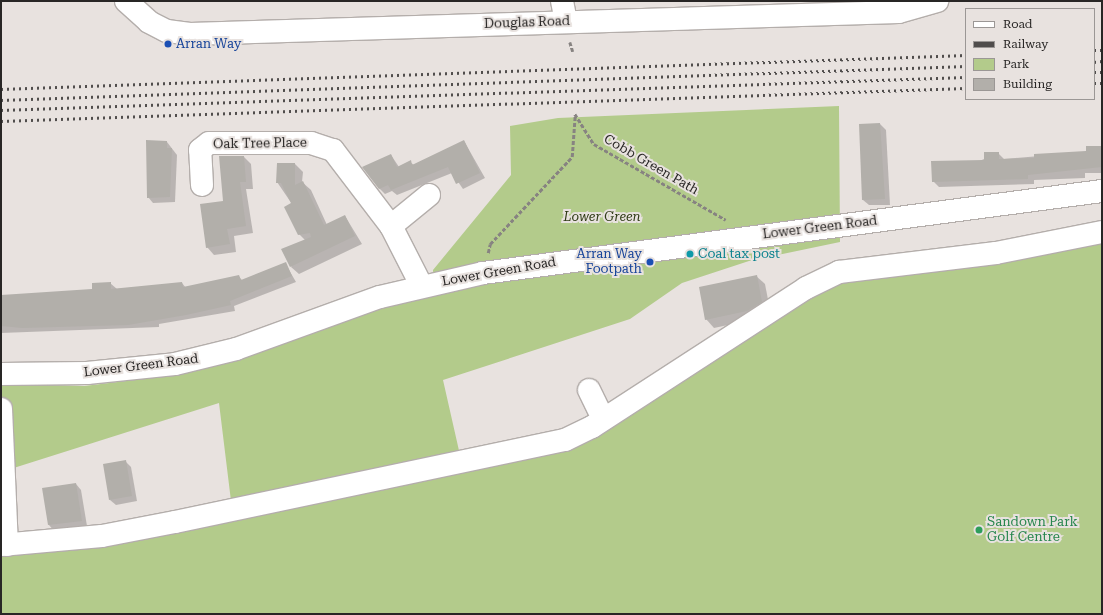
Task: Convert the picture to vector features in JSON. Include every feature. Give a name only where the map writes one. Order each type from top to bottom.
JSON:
[{"type":"street","name":"Douglas Road","points":[[126,1],[149,22],[167,31],[190,34],[564,11],[899,12],[937,1]]},
{"type":"street","name":"Oak Tree Place","points":[[202,185],[200,150],[209,143],[311,143],[333,150],[390,226],[422,285]]},
{"type":"street","name":"Lower Green Road","points":[[1,374],[87,373],[209,357],[339,310],[422,285],[483,273],[1102,191]]},
{"type":"street","points":[[390,226],[429,195]]},
{"type":"street","points":[[1,409],[4,545],[102,536],[448,466],[564,440],[603,419],[806,288],[839,272],[996,253],[1102,232]]},
{"type":"street","points":[[589,390],[603,419]]},
{"type":"path","name":"Cobb Green Path","points":[[483,273],[490,244],[572,157],[575,114],[594,144],[748,237]]},
{"type":"green space","name":"Lower Green","points":[[839,106],[840,242],[749,261],[682,283],[630,319],[443,380],[460,455],[231,501],[219,403],[1,472],[1,384],[84,386],[177,375],[389,306],[434,295],[433,270],[511,175],[510,126],[558,118]]},
{"type":"green space","points":[[1102,243],[1102,614],[1,614],[1,554],[573,446],[823,289],[873,273]]},
{"type":"building","points":[[880,123],[885,199],[862,200],[859,124]]},
{"type":"building","points":[[146,140],[167,141],[167,148],[172,148],[170,197],[147,198]]},
{"type":"building","points":[[464,140],[480,173],[456,184],[448,167],[391,190],[388,185],[379,189],[362,167],[391,154],[397,167],[411,160],[412,165]]},
{"type":"building","points":[[1086,146],[1102,146],[1102,167],[1028,175],[1028,179],[932,182],[931,161],[984,160],[984,152],[999,152],[999,159],[1034,158],[1034,154],[1086,151]]},
{"type":"building","points":[[219,156],[244,156],[246,182],[240,182],[246,226],[227,229],[230,244],[206,248],[200,204],[223,201]]},
{"type":"building","points":[[277,163],[295,163],[295,185],[303,181],[324,225],[345,215],[355,236],[290,267],[281,249],[311,237],[310,233],[298,235],[284,207],[291,203],[281,183],[276,183]]},
{"type":"building","points":[[286,262],[292,276],[230,301],[231,305],[186,315],[128,325],[22,328],[1,326],[1,295],[92,289],[92,283],[111,282],[111,289],[182,282],[183,287],[239,275],[241,280]]},
{"type":"building","points":[[757,275],[762,302],[747,311],[705,320],[699,287]]},
{"type":"building","points":[[126,460],[132,496],[109,500],[103,464]]},
{"type":"building","points":[[76,483],[82,521],[48,525],[42,488]]},
{"type":"railway","points":[[1095,50],[1102,50]]},
{"type":"railway","points":[[1,89],[965,55]]},
{"type":"railway","points":[[1095,62],[1102,61]]},
{"type":"railway","points":[[1,100],[965,66]]},
{"type":"railway","points":[[1095,72],[1102,72]]},
{"type":"railway","points":[[1,110],[965,77]]},
{"type":"railway","points":[[1095,83],[1102,83]]},
{"type":"railway","points":[[1,121],[965,88]]},
{"type":"place","name":"Arran Way","points":[[168,44]]},
{"type":"place","name":"Coal tax post","points":[[690,254]]},
{"type":"place","name":"Arran Way Footpath","points":[[650,262]]},
{"type":"place","name":"Sandown Park Golf Centre","points":[[979,530]]}]
